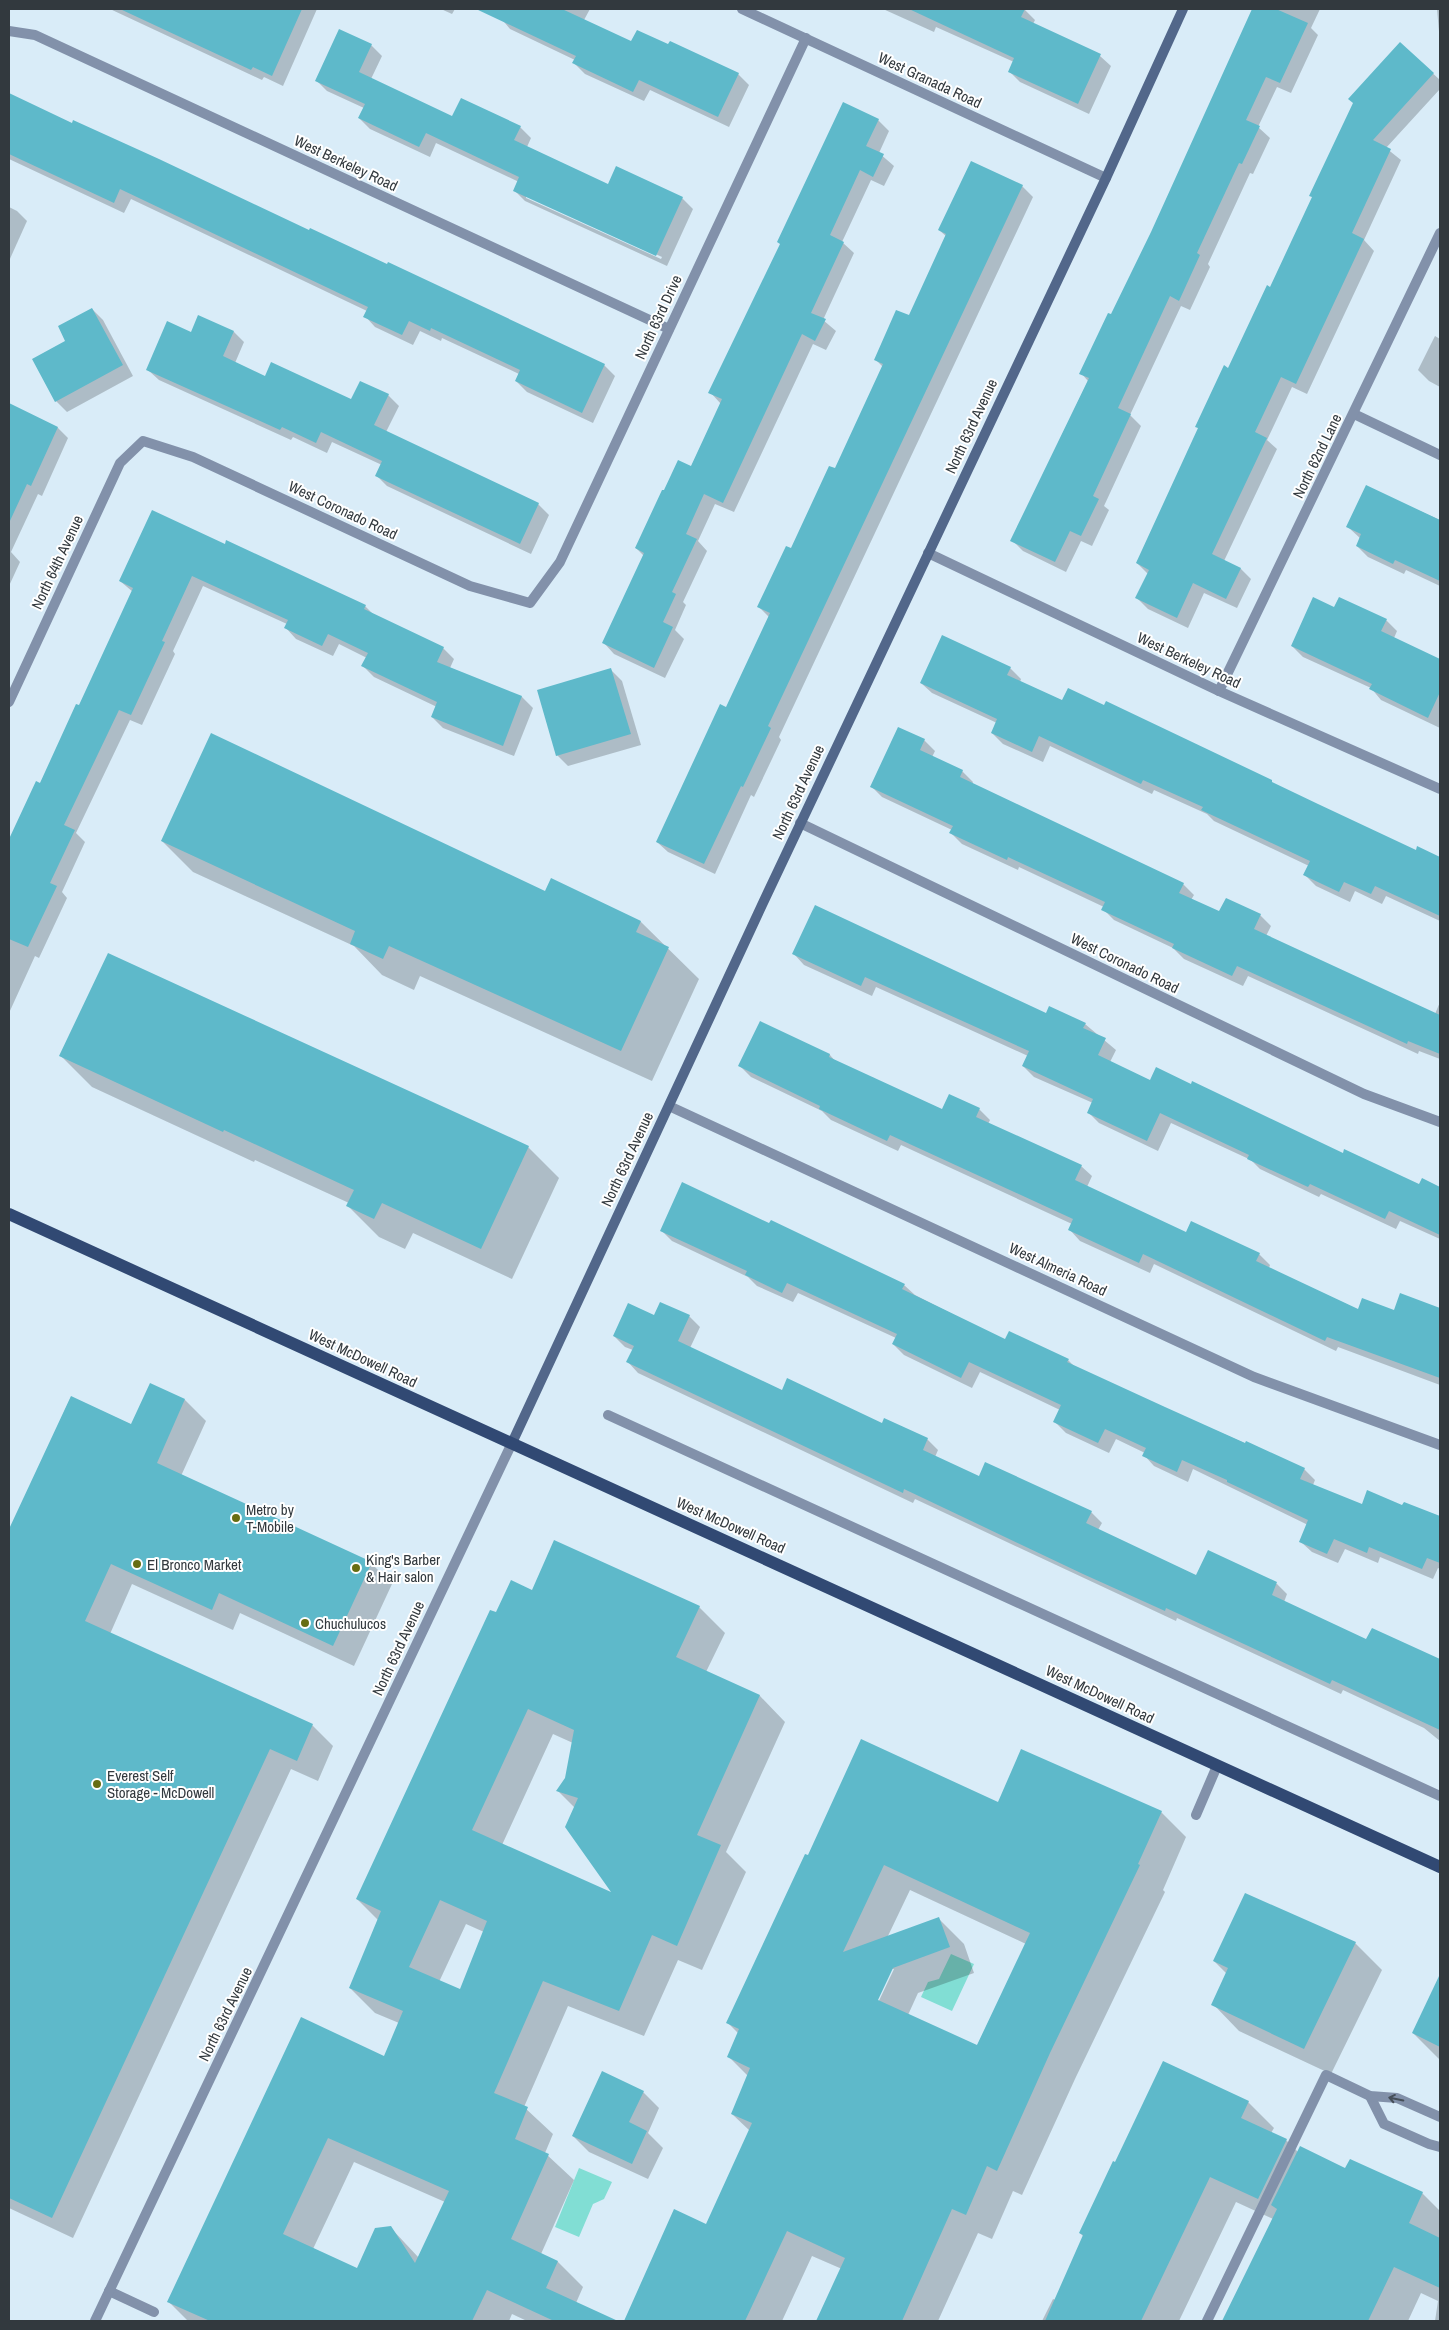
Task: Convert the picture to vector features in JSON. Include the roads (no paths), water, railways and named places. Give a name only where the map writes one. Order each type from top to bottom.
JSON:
[{"type":"main road","name":"West McDowell Road","points":[[9,1214],[1440,1867]]},
{"type":"street","name":"West Granada Road","points":[[742,9],[1106,178]]},
{"type":"street","name":"North 63rd Avenue","points":[[95,2321],[512,1443],[800,823],[1106,178],[1183,9]]},
{"type":"street","name":"West Berkeley Road","points":[[9,31],[34,35],[669,329]]},
{"type":"street","name":"North 63rd Drive","points":[[530,604],[560,562],[806,38]]},
{"type":"street","name":"North 62nd Lane","points":[[1219,691],[1440,233]]},
{"type":"street","points":[[1354,414],[1440,455]]},
{"type":"street","name":"West Coronado Road","points":[[144,441],[193,457],[470,586],[530,604]]},
{"type":"street","name":"North 64th Avenue","points":[[9,702],[120,463],[144,441]]},
{"type":"street","name":"West Berkeley Road","points":[[928,553],[1219,691],[1440,789]]},
{"type":"street","name":"West Coronado Road","points":[[800,823],[1364,1094],[1440,1122]]},
{"type":"street","name":"West Almeria Road","points":[[668,1106],[1254,1376],[1440,1445]]},
{"type":"street","points":[[608,1415],[1440,1796]]},
{"type":"street","points":[[1196,1815],[1217,1766]]},
{"type":"street","points":[[1207,2321],[1326,2075],[1370,2096],[1397,2098],[1440,2117]]},
{"type":"street","points":[[1370,2096],[1384,2124],[1440,2147]]},
{"type":"street","points":[[109,2291],[154,2312]]},
{"type":"place","name":"Metro by T-Mobile","points":[[236,1518]]},
{"type":"place","name":"El Bronco Market","points":[[137,1564]]},
{"type":"place","name":"King's Barber & Hair salon","points":[[356,1568]]},
{"type":"place","name":"Chuchulucos","points":[[305,1623]]},
{"type":"place","name":"Everest Self Storage - McDowell","points":[[97,1784]]}]
